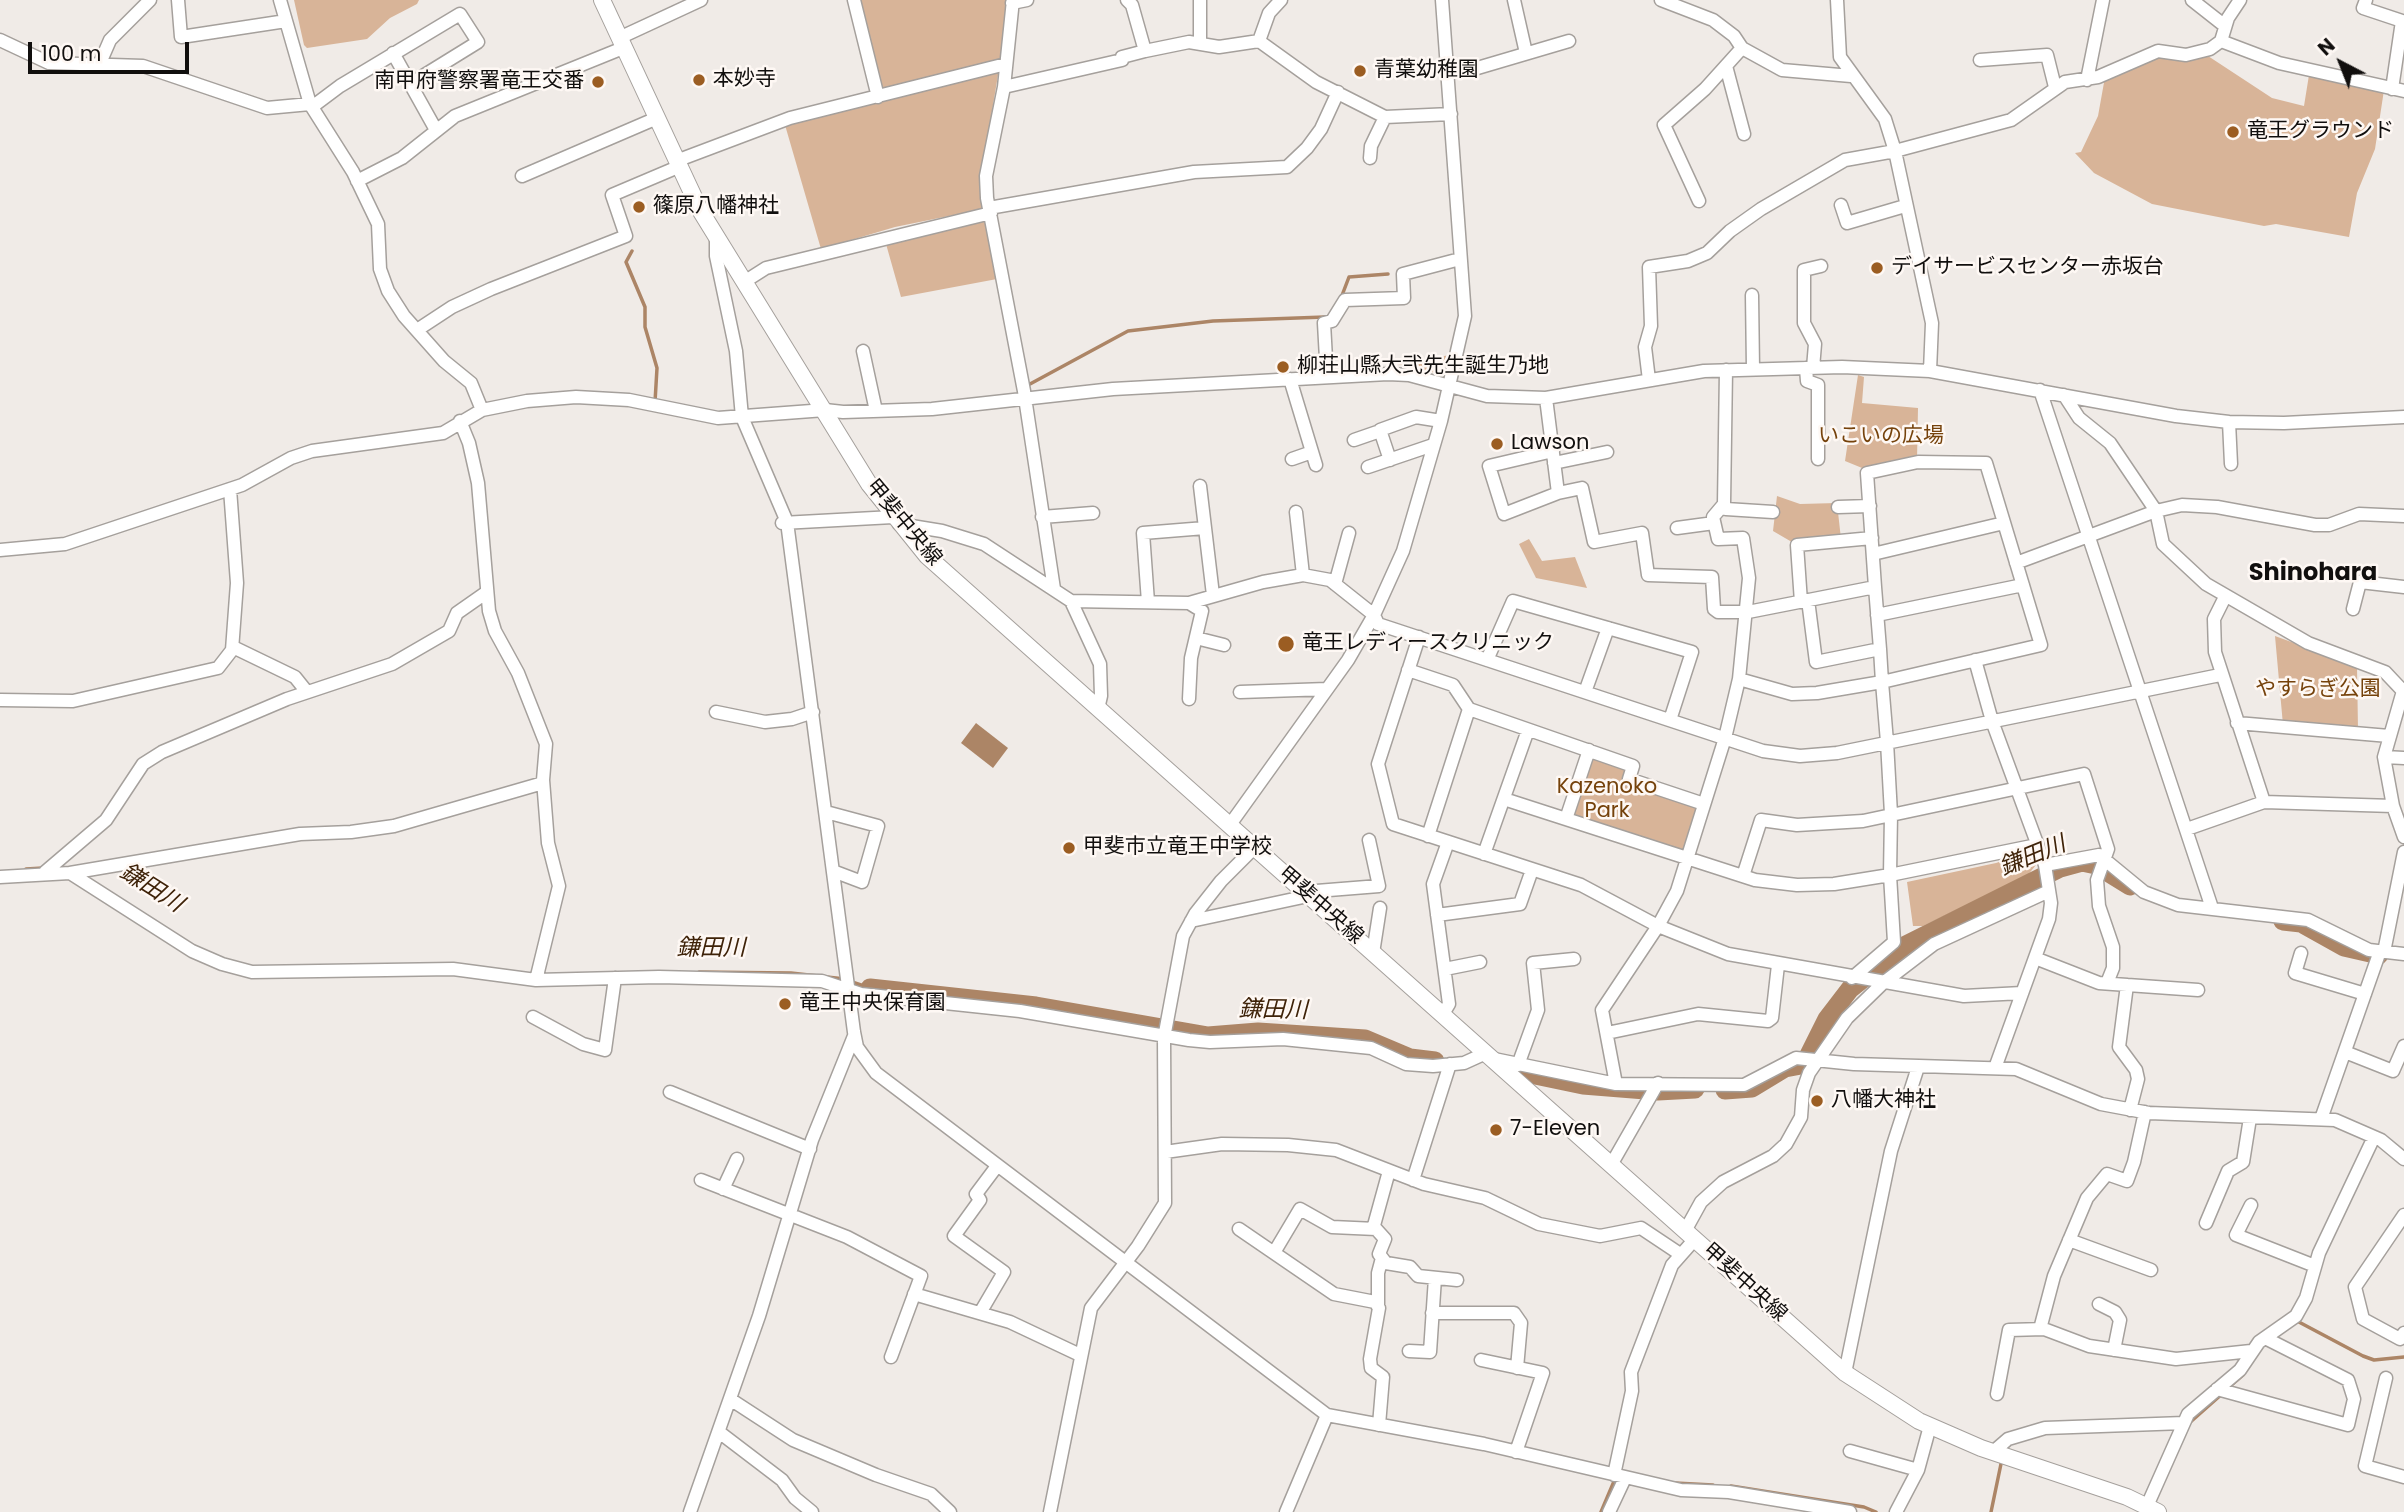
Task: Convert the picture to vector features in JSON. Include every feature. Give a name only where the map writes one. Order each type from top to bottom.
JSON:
[{"type":"main road","name":"甲斐中央線","points":[[602,0],[677,164],[716,237],[869,484],[927,556],[1845,1373],[1888,1404],[1930,1426],[2144,1508]]},
{"type":"street","points":[[100,63],[110,40],[150,0]]},
{"type":"street","points":[[178,0],[181,37],[286,22]]},
{"type":"street","points":[[281,0],[311,106],[357,181],[377,223],[380,269],[388,291],[444,361],[471,383],[482,410]]},
{"type":"street","points":[[357,181],[402,158],[455,116],[621,43],[701,0]]},
{"type":"street","points":[[854,0],[877,97]]},
{"type":"street","points":[[1027,0],[1012,2],[1004,87],[986,176],[1054,589]]},
{"type":"street","points":[[1127,0],[1132,5],[1145,51]]},
{"type":"street","points":[[1200,0],[1200,43]]},
{"type":"street","points":[[1259,41],[1269,13],[1282,0]]},
{"type":"street","points":[[1229,826],[1326,690],[1374,615],[1403,551],[1441,421],[1465,316],[1442,0]]},
{"type":"street","points":[[1514,0],[1526,53]]},
{"type":"street","points":[[1661,0],[1713,20],[1734,36],[1742,48],[1782,70],[1852,76]]},
{"type":"street","points":[[1837,0],[1840,57],[1885,119],[1895,151],[1932,323],[1930,371]]},
{"type":"street","points":[[2087,80],[2100,27],[2103,0]]},
{"type":"street","points":[[2192,0],[2207,5],[2225,26]]},
{"type":"street","points":[[1649,380],[1646,347],[1651,326],[1649,267],[1688,261],[1707,253],[1730,231],[1760,209],[1845,160],[1895,151],[2011,120],[2034,107],[2065,82],[2087,80],[2158,51],[2186,55],[2210,49],[2221,41],[2225,26],[2240,0]]},
{"type":"street","points":[[2221,41],[2279,63],[2398,90],[2402,20],[2363,8],[2367,0]]},
{"type":"street","points":[[0,40],[49,63],[143,66],[267,108],[311,106],[393,53],[460,15],[478,42],[410,84]]},
{"type":"street","points":[[1004,87],[1122,60],[1122,57],[1171,44],[1200,43],[1219,47],[1259,41],[1316,82],[1385,117],[1451,114]]},
{"type":"street","points":[[1474,69],[1569,41]]},
{"type":"street","points":[[1699,201],[1664,125],[1742,48]]},
{"type":"street","points":[[393,53],[436,131]]},
{"type":"street","points":[[1980,61],[2047,55],[2055,88]]},
{"type":"street","points":[[417,330],[452,307],[491,289],[626,236],[612,195],[677,164],[790,118],[1006,64]]},
{"type":"street","points":[[1726,66],[1744,134]]},
{"type":"street","points":[[744,282],[766,268],[990,210],[1194,172],[1287,167],[1307,148],[1321,129],[1338,92]]},
{"type":"street","points":[[1370,158],[1371,146],[1385,117]]},
{"type":"street","points":[[522,176],[657,118]]},
{"type":"street","points":[[1841,205],[1847,223],[1905,206]]},
{"type":"street","points":[[716,237],[716,256],[736,351],[742,417],[783,523],[813,712],[854,1035],[857,1047],[876,1073],[1327,1415],[1516,1452],[1681,1490],[1729,1492],[1850,1512]]},
{"type":"street","points":[[1327,377],[1324,323],[1332,321],[1346,300],[1404,298],[1403,274],[1460,259]]},
{"type":"street","points":[[1818,459],[1818,385],[1807,380],[1815,344],[1804,323],[1804,270],[1821,266]]},
{"type":"street","points":[[1752,295],[1753,369]]},
{"type":"street","points":[[863,351],[876,411]]},
{"type":"street","points":[[0,550],[65,544],[230,489],[312,452],[443,433],[482,410],[527,401],[576,397],[629,400],[718,418],[825,410],[876,411],[1113,389],[1400,374],[1487,396],[1546,398],[1726,370],[1810,368],[1930,371],[2176,416],[2230,422],[2284,423],[2404,417]]},
{"type":"street","points":[[1726,370],[1724,504],[1726,509],[1773,512]]},
{"type":"street","points":[[1290,379],[1314,458],[1292,459]]},
{"type":"street","points":[[2040,390],[2212,908]]},
{"type":"street","points":[[2064,395],[2079,418],[2110,443],[2156,511],[2164,544],[2206,584],[2308,643],[2385,672],[2404,690],[2384,757],[2393,806],[2404,837]]},
{"type":"street","points":[[1546,398],[1558,493]]},
{"type":"street","points":[[1354,440],[1416,417],[1441,421]]},
{"type":"street","points":[[460,421],[469,443],[478,483],[489,611],[495,631],[518,673],[546,744],[543,783],[548,843],[559,886],[537,980]]},
{"type":"street","points":[[2230,422],[2231,464]]},
{"type":"street","points":[[1380,431],[1390,460]]},
{"type":"street","points":[[1368,467],[1433,445]]},
{"type":"street","points":[[1607,452],[1553,456],[1489,466],[1504,514],[1558,493],[1583,488],[1594,542],[1642,533],[1648,575],[1712,577],[1714,610],[1748,612],[1875,587]]},
{"type":"street","points":[[1739,679],[1792,694],[1817,693],[1882,682],[2041,645],[1986,463],[1918,462],[1867,473],[1870,506],[1875,587],[1882,682],[1887,743],[1894,942],[1852,978]]},
{"type":"street","points":[[1200,486],[1213,596]]},
{"type":"street","points":[[0,700],[73,701],[218,668],[233,647],[237,583],[230,489]]},
{"type":"street","points":[[1616,1084],[1602,1010],[1658,926],[1677,891],[1725,738],[1739,679],[1748,612],[1749,578],[1743,538],[1718,539],[1713,517],[1724,504]]},
{"type":"street","points":[[2016,563],[2089,534],[2182,505],[2217,507],[2315,525],[2329,525],[2359,514],[2404,516]]},
{"type":"street","points":[[1838,507],[1870,506]]},
{"type":"street","points":[[1296,512],[1303,575]]},
{"type":"street","points":[[1042,517],[1093,513]]},
{"type":"street","points":[[783,523],[896,520],[984,544],[1072,601],[1100,664],[1101,696],[1098,709]]},
{"type":"street","points":[[1676,528],[1714,523]]},
{"type":"street","points":[[1873,554],[2004,523]]},
{"type":"street","points":[[1148,602],[1143,533],[1205,528]]},
{"type":"street","points":[[1335,584],[1349,533]]},
{"type":"street","points":[[1872,538],[1797,545],[1816,662],[1880,649]]},
{"type":"street","points":[[1072,601],[1189,603],[1303,575],[1330,580],[1374,615],[1378,624],[1763,751],[1800,756],[1837,753],[2220,675]]},
{"type":"street","points":[[2353,609],[2360,582],[2404,587]]},
{"type":"street","points":[[1877,614],[2023,585]]},
{"type":"street","points":[[45,872],[106,820],[143,764],[162,752],[307,692],[392,664],[449,631],[457,613],[487,592]]},
{"type":"street","points":[[2225,597],[2214,619],[2213,634],[2220,675],[2264,802]]},
{"type":"street","points":[[1487,660],[1513,601],[1692,652],[1670,720]]},
{"type":"street","points":[[1189,603],[1202,611],[1191,658],[1189,699]]},
{"type":"street","points":[[1585,692],[1608,628]]},
{"type":"street","points":[[1419,637],[1378,764],[1393,824],[1581,886],[1658,926],[1715,950],[1778,965],[1964,996],[2022,993]]},
{"type":"street","points":[[1196,638],[1224,645]]},
{"type":"street","points":[[233,647],[295,677],[307,692]]},
{"type":"street","points":[[1975,660],[1992,721],[2045,865],[2049,891],[2049,919],[1995,1068]]},
{"type":"street","points":[[1408,670],[1453,685],[1469,709],[1633,766],[1629,779],[1704,804]]},
{"type":"street","points":[[1240,692],[1326,690]]},
{"type":"street","points":[[1428,836],[1469,709]]},
{"type":"street","points":[[716,712],[765,722],[792,719],[813,712]]},
{"type":"street","points":[[2237,723],[2389,736]]},
{"type":"street","points":[[1484,854],[1528,730]]},
{"type":"street","points":[[1566,820],[1589,750]]},
{"type":"street","points":[[2384,757],[2404,758]]},
{"type":"street","points":[[1743,876],[1761,820],[1797,825],[1832,824],[2084,774],[2108,849],[2097,880],[2097,892],[2113,947],[2113,968],[2107,983]]},
{"type":"street","points":[[0,877],[45,872],[70,873],[300,834],[351,832],[394,826],[543,783]]},
{"type":"street","points":[[1504,799],[1743,876],[1797,885],[1834,884],[1890,875],[2037,845]]},
{"type":"street","points":[[2187,829],[2264,802],[2393,806]]},
{"type":"street","points":[[826,812],[878,826],[862,882],[833,871]]},
{"type":"street","points":[[1191,921],[1306,894],[1379,886],[1369,840]]},
{"type":"street","points":[[1443,1014],[1449,1004],[1433,884],[1448,842]]},
{"type":"street","points":[[1050,1512],[1091,1308],[1165,1203],[1164,1034],[1183,936],[1221,881],[1254,848]]},
{"type":"street","points":[[2321,1119],[2382,951],[2404,852]]},
{"type":"street","points":[[2045,865],[2076,857],[2099,855],[2144,892],[2178,905],[2308,920],[2347,941],[2404,954]]},
{"type":"street","points":[[1437,915],[1520,904],[1532,870]]},
{"type":"street","points":[[70,873],[192,951],[236,969],[251,972],[453,969],[537,980],[771,978],[822,981],[861,995],[1020,1011],[1210,1042],[1253,1038],[1312,1040],[1371,1048],[1406,1064],[1464,1063],[1490,1056],[1518,1065],[1616,1084],[1744,1085],[1796,1058],[1818,1062],[2016,1069],[2101,1104],[2130,1110],[2250,1118],[2321,1119],[2345,1123],[2389,1146],[2404,1159]]},
{"type":"street","points":[[1608,1512],[1620,1477],[1632,1391],[1631,1372],[1672,1265],[1690,1235],[1701,1202],[1723,1182],[1773,1156],[1786,1144],[1801,1117],[1805,1082],[1847,1018],[1883,983],[1934,944],[2049,891]]},
{"type":"street","points":[[1373,953],[1380,908]]},
{"type":"street","points":[[2301,953],[2295,973],[2365,995]]},
{"type":"street","points":[[2035,958],[2107,983],[2198,990]]},
{"type":"street","points":[[1518,1065],[1538,1010],[1533,963],[1574,959]]},
{"type":"street","points":[[1445,969],[1480,961]]},
{"type":"street","points":[[1607,1033],[1698,1014],[1768,1021],[1772,1018],[1778,965]]},
{"type":"street","points":[[533,1017],[583,1044],[605,1050],[615,978]]},
{"type":"street","points":[[2127,985],[2119,1047],[2136,1070],[2138,1079],[2130,1110]]},
{"type":"street","points":[[690,1512],[759,1316],[810,1149],[854,1035]]},
{"type":"street","points":[[2345,1052],[2393,1071],[2404,1046]]},
{"type":"street","points":[[1413,1180],[1450,1064]]},
{"type":"street","points":[[1845,1373],[1891,1151],[1918,1067]]},
{"type":"street","points":[[1611,1165],[1658,1083]]},
{"type":"street","points":[[670,1092],[810,1149]]},
{"type":"street","points":[[2040,1329],[2054,1276],[2087,1198],[2107,1174],[2127,1181],[2145,1112]]},
{"type":"street","points":[[2206,1223],[2228,1171],[2243,1162],[2250,1118]]},
{"type":"street","points":[[2144,1508],[2188,1413],[2240,1370],[2250,1351],[2296,1316],[2306,1298],[2315,1266],[2336,1214],[2374,1137]]},
{"type":"street","points":[[1166,1152],[1222,1144],[1311,1146],[1336,1150],[1413,1180],[1485,1198],[1539,1224],[1600,1236],[1641,1228],[1663,1240],[1679,1254]]},
{"type":"street","points":[[2389,1146],[2404,1144]]},
{"type":"street","points":[[723,1189],[737,1159]]},
{"type":"street","points":[[980,1313],[1004,1272],[954,1236],[980,1200],[976,1194],[997,1166]]},
{"type":"street","points":[[1373,1229],[1389,1171]]},
{"type":"street","points":[[701,1180],[847,1237],[921,1276],[891,1357]]},
{"type":"street","points":[[2251,1205],[2236,1235],[2315,1266]]},
{"type":"street","points":[[1275,1251],[1300,1209],[1332,1227],[1373,1229],[1385,1239],[1379,1254],[1386,1263],[1410,1267],[1418,1276],[1457,1280]]},
{"type":"street","points":[[2404,1215],[2355,1287],[2363,1319],[2400,1339],[2404,1333]]},
{"type":"street","points":[[1239,1228],[1334,1294],[1375,1301],[1378,1306]]},
{"type":"street","points":[[2069,1240],[2151,1270]]},
{"type":"street","points":[[1379,1425],[1384,1377],[1371,1368],[1370,1359],[1378,1306],[1378,1273],[1382,1258]]},
{"type":"street","points":[[1409,1351],[1430,1352],[1435,1278]]},
{"type":"street","points":[[914,1294],[1010,1322],[1080,1355]]},
{"type":"street","points":[[2099,1304],[2115,1312],[2120,1320],[2114,1350]]},
{"type":"street","points":[[1432,1313],[1514,1313],[1521,1323],[1517,1368]]},
{"type":"street","points":[[1997,1394],[2009,1330],[2040,1329],[2089,1346],[2176,1359],[2250,1351]]},
{"type":"street","points":[[2217,1389],[2348,1425],[2354,1399],[2348,1380],[2265,1338]]},
{"type":"street","points":[[1481,1360],[1542,1373],[1516,1452]]},
{"type":"street","points":[[2386,1378],[2365,1466],[2404,1477]]},
{"type":"street","points":[[730,1399],[793,1440],[876,1475],[931,1493],[950,1512]]},
{"type":"street","points":[[1286,1512],[1327,1415]]},
{"type":"street","points":[[1993,1452],[2008,1439],[2045,1428],[2184,1423]]},
{"type":"street","points":[[1896,1512],[1918,1470],[1930,1426]]},
{"type":"street","points":[[719,1432],[782,1480],[795,1498],[812,1512]]},
{"type":"street","points":[[1850,1451],[1918,1470]]},
{"type":"green space","points":[[294,0],[419,0],[417,4],[390,18],[367,39],[307,48],[304,45]]},
{"type":"green space","points":[[856,0],[1011,0],[999,65],[879,94]]},
{"type":"green space","name":"竜王グラウンド","points":[[2208,56],[2272,98],[2304,106],[2309,75],[2384,90],[2375,149],[2357,193],[2349,237],[2276,224],[2264,226],[2152,204],[2094,173],[2075,153],[2081,152],[2098,116],[2105,77],[2149,58]]},
{"type":"green space","points":[[999,69],[980,183],[983,209],[895,227],[821,249],[785,125]]},
{"type":"green space","points":[[987,218],[997,279],[901,297],[886,244]]},
{"type":"green space","points":[[1450,355],[1446,365],[1436,373],[1397,364]]},
{"type":"green space","name":"いこいの広場","points":[[1858,375],[1864,377],[1862,403],[1918,408],[1917,460],[1867,470],[1845,461]]},
{"type":"green space","points":[[1777,496],[1800,504],[1837,503],[1841,539],[1797,545],[1773,531]]},
{"type":"green space","points":[[1529,539],[1542,561],[1575,557],[1587,588],[1536,578],[1519,544]]},
{"type":"green space","name":"やすらぎ公園","points":[[2275,636],[2357,666],[2358,730],[2283,725]]},
{"type":"green space","name":"Kazenoko Park","points":[[1588,754],[1628,768],[1627,780],[1701,805],[1685,857],[1571,820]]},
{"type":"green space","points":[[2026,853],[2036,865],[2027,876],[1923,926],[1913,926],[1907,882],[1996,863]]},
{"type":"shaded area","points":[[976,723],[1008,748],[993,768],[961,743]]},
{"type":"waterway","points":[[632,251],[626,262],[645,307],[645,327],[657,368],[655,402]]},
{"type":"waterway","points":[[1341,298],[1349,277],[1388,274]]},
{"type":"waterway","points":[[1030,384],[1128,331],[1213,321],[1325,317]]},
{"type":"waterway","name":"鎌田川","points":[[1809,1055],[1827,1019],[1850,989],[1904,946],[2060,868],[2082,862],[2096,865],[2130,886]]},
{"type":"waterway","name":"鎌田川","points":[[58,867],[74,869]]},
{"type":"waterway","name":"鎌田川","points":[[26,869],[43,868]]},
{"type":"waterway","name":"鎌田川","points":[[2283,921],[2301,923],[2344,947],[2379,955]]},
{"type":"waterway","name":"鎌田川","points":[[699,972],[791,973],[845,979]]},
{"type":"waterway","name":"鎌田川","points":[[852,982],[870,988]]},
{"type":"waterway","name":"鎌田川","points":[[870,988],[1036,1006],[1208,1036],[1258,1032],[1365,1039],[1410,1058],[1435,1061]]},
{"type":"waterway","name":"鎌田川","points":[[1725,1090],[1752,1088],[1785,1068],[1801,1065]]},
{"type":"waterway","name":"鎌田川","points":[[1516,1071],[1583,1085],[1658,1091],[1695,1089]]},
{"type":"waterway","points":[[2297,1321],[2374,1360],[2404,1357]]},
{"type":"waterway","points":[[2228,1388],[2243,1375]]},
{"type":"waterway","points":[[2187,1425],[2222,1394]]},
{"type":"waterway","points":[[1991,1512],[2002,1459]]},
{"type":"waterway","points":[[1601,1512],[1615,1479]]},
{"type":"waterway","points":[[1675,1483],[1713,1485]]},
{"type":"waterway","points":[[1731,1486],[1864,1507],[1876,1512]]},
{"type":"place","name":"青葉幼稚園","points":[[1360,71]]},
{"type":"place","name":"本妙寺","points":[[699,80]]},
{"type":"place","name":"南甲府警察署竜王交番","points":[[598,82]]},
{"type":"place","name":"竜王グラウンド","points":[[2233,132]]},
{"type":"place","name":"篠原八幡神社","points":[[639,207]]},
{"type":"place","name":"デイサービスセンター赤坂台","points":[[1877,268]]},
{"type":"place","name":"柳荘山縣大弐先生誕生乃地","points":[[1283,367]]},
{"type":"place","name":"Lawson","points":[[1497,444]]},
{"type":"place","name":"竜王レディースクリニック","points":[[1286,644]]},
{"type":"place","name":"甲斐市立竜王中学校","points":[[1069,848]]},
{"type":"place","name":"竜王中央保育園","points":[[785,1004]]},
{"type":"place","name":"八幡大神社","points":[[1817,1101]]},
{"type":"place","name":"7-Eleven","points":[[1496,1130]]},
{"type":"district","name":"Shinohara","points":[[2313,574]]}]
